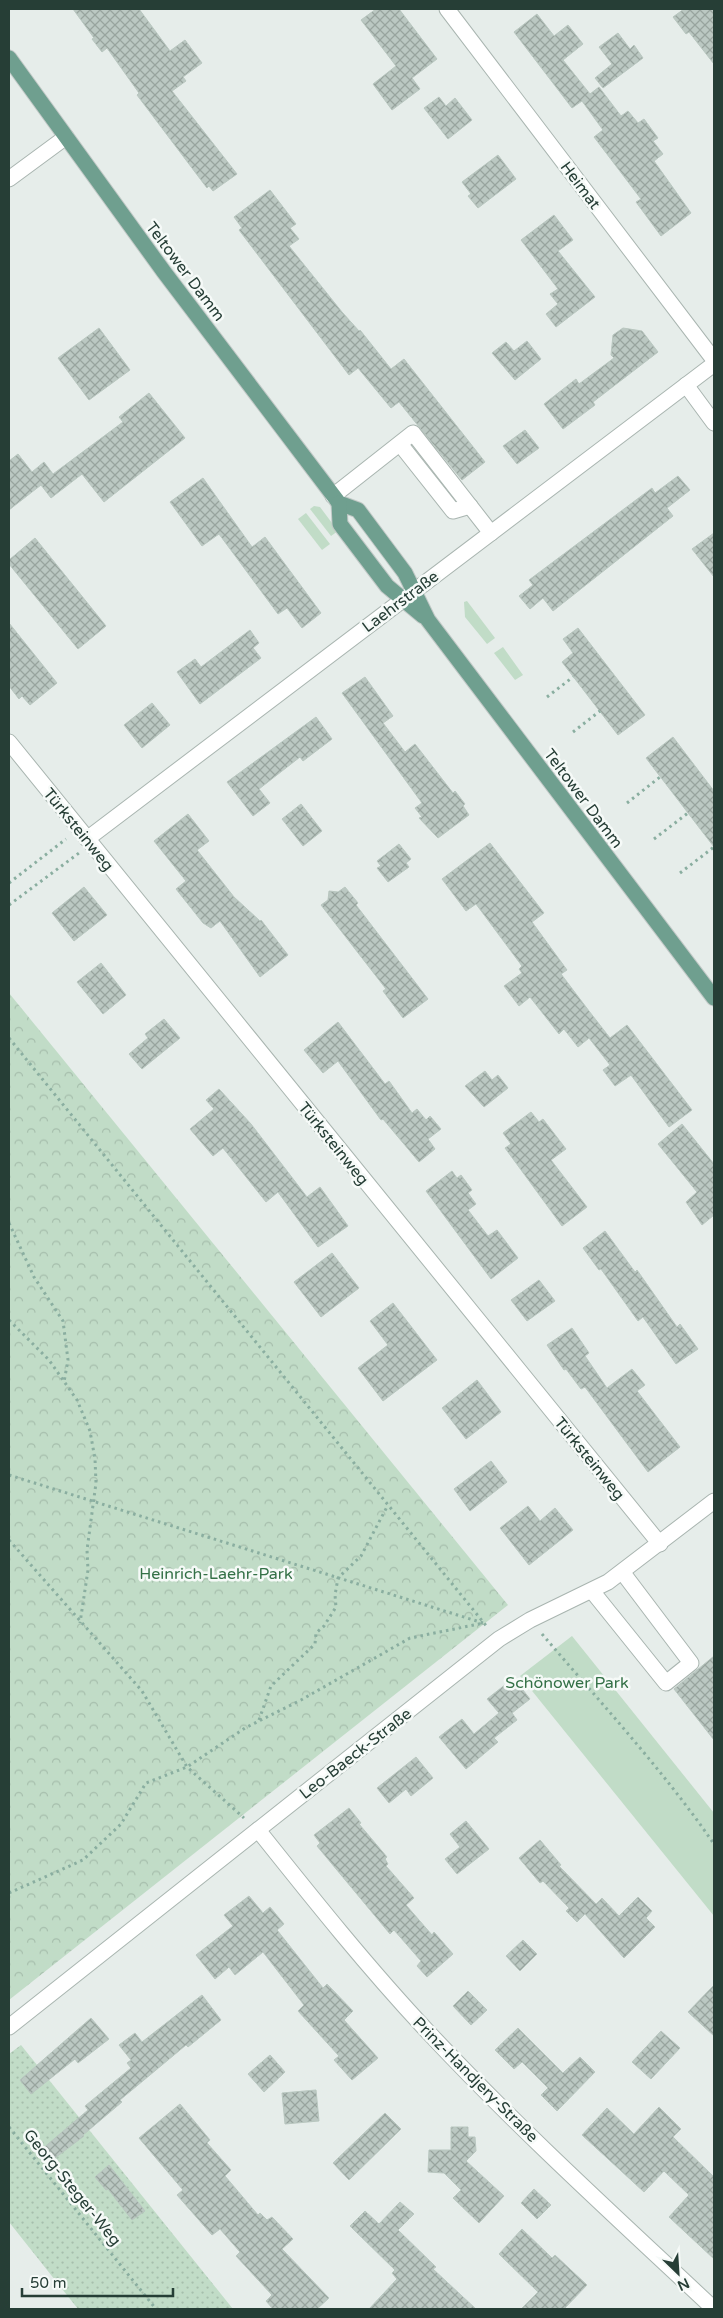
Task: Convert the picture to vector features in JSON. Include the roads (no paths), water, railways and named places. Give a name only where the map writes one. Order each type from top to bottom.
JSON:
[{"type":"main road","name":"Teltower Damm","points":[[9,58],[336,499],[358,510],[405,573],[408,595]]},
{"type":"main road","name":"Teltower Damm","points":[[336,499],[340,524],[387,586],[408,595],[427,619],[714,998]]},
{"type":"street","name":"Heimat","points":[[448,9],[714,362]]},
{"type":"street","points":[[9,179],[66,137]]},
{"type":"street","name":"Laehrstraße","points":[[87,839],[714,362]]},
{"type":"street","points":[[686,385],[714,422]]},
{"type":"street","points":[[336,499],[400,444],[454,511],[470,506],[491,533]]},
{"type":"street","name":"Türksteinweg","points":[[9,742],[660,1544]]},
{"type":"street","name":"Leo-Baeck-Straße","points":[[9,2027],[499,1639],[530,1620],[592,1591],[623,1573],[714,1501]]},
{"type":"street","points":[[592,1591],[666,1683],[691,1663],[623,1573]]},
{"type":"street","name":"Prinz-Handjery-Straße","points":[[258,1830],[355,1950],[459,2064],[714,2309]]},
{"type":"park label","name":"Heinrich-Laehr-Park","points":[[216,1573]]},
{"type":"park label","name":"Schönower Park","points":[[567,1682]]}]
